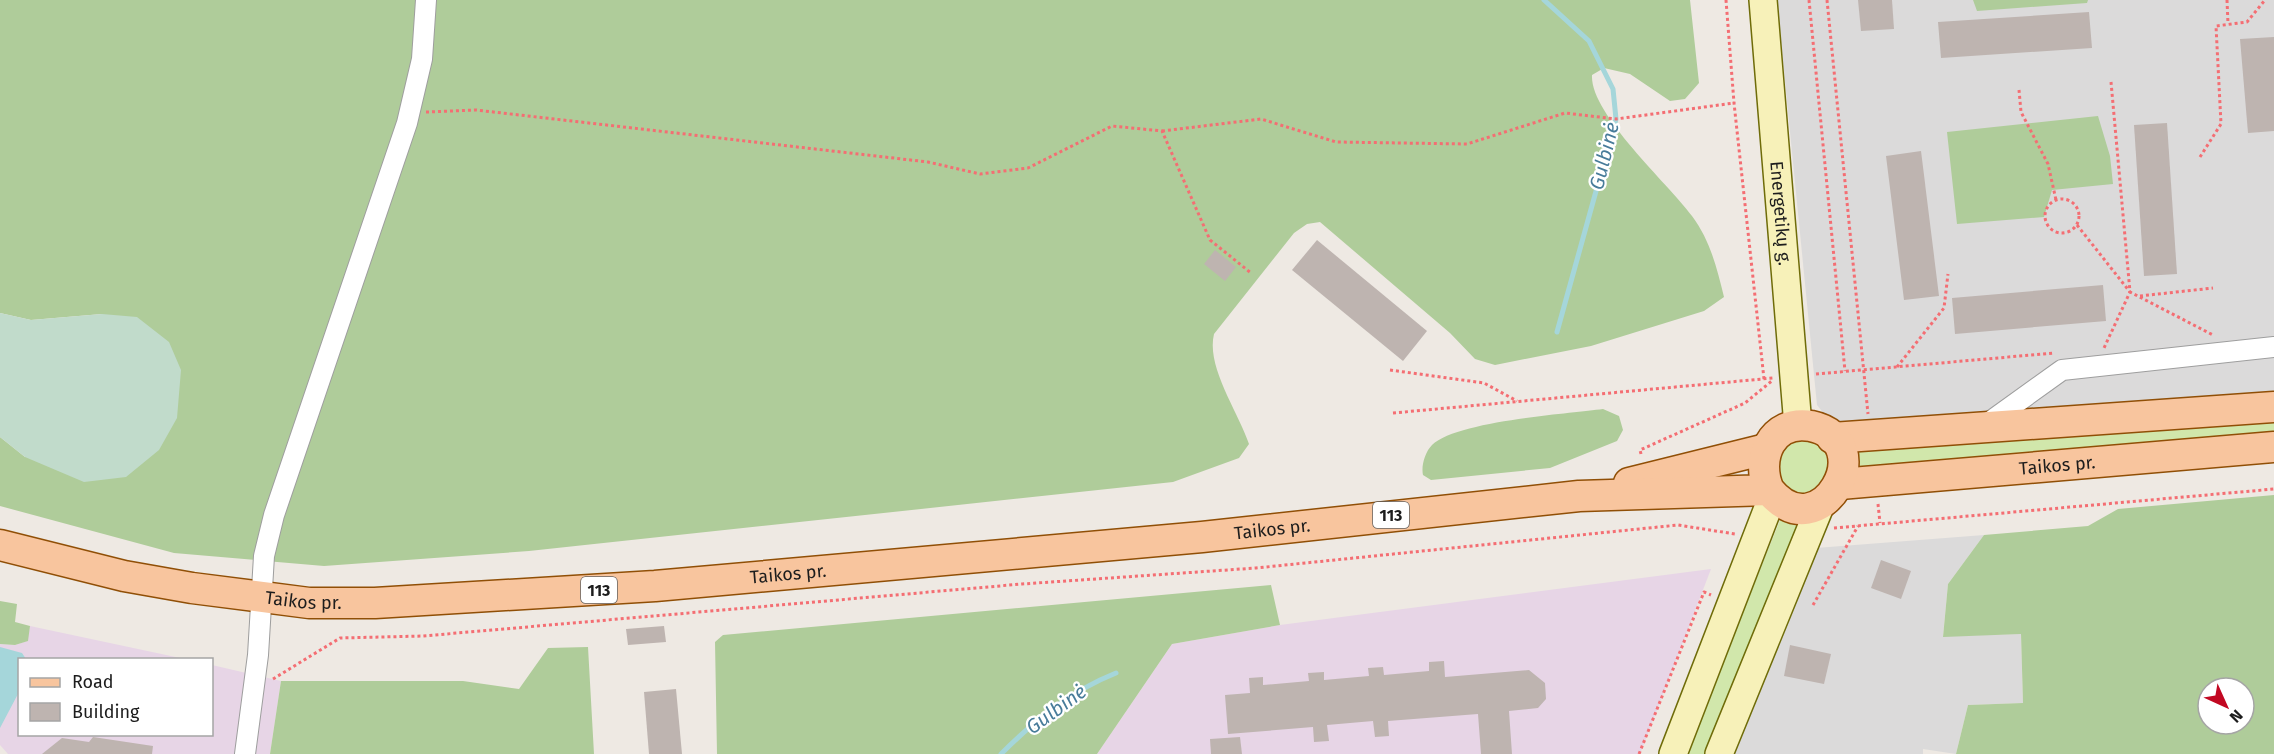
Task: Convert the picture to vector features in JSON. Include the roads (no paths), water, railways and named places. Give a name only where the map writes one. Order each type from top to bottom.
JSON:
[{"type":"main road","name":"Energetikų g.","points":[[1763,0],[1784,377],[1798,426]]},
{"type":"main road","points":[[1798,426],[1810,426],[1832,438],[2274,407]]},
{"type":"main road","name":"Taikos pr.","points":[[1580,496],[1766,448],[1785,430],[1798,426]]},
{"type":"main road","points":[[1719,754],[1844,460],[1832,438]]},
{"type":"main road","name":"Taikos pr.","points":[[0,545],[124,576],[260,598],[309,603],[396,603],[644,587],[1202,537],[1580,496],[1771,493],[1783,503],[1795,507],[1824,506],[2274,447]]},
{"type":"main road","points":[[1673,754],[1771,493],[1762,470],[1766,448]]},
{"type":"street","points":[[244,754],[258,655],[264,556],[274,515],[409,113],[422,59],[426,0]]},
{"type":"street","points":[[1982,428],[2062,370],[2274,347]]},
{"type":"water","points":[[0,647],[22,653],[25,658],[18,658],[18,694],[0,728]]},
{"type":"waterway","name":"Gulbinė","points":[[1544,0],[1589,41],[1613,89],[1616,119],[1557,332]]},
{"type":"waterway","name":"Gulbinė","points":[[1001,754],[1054,708],[1084,688],[1116,673]]}]
